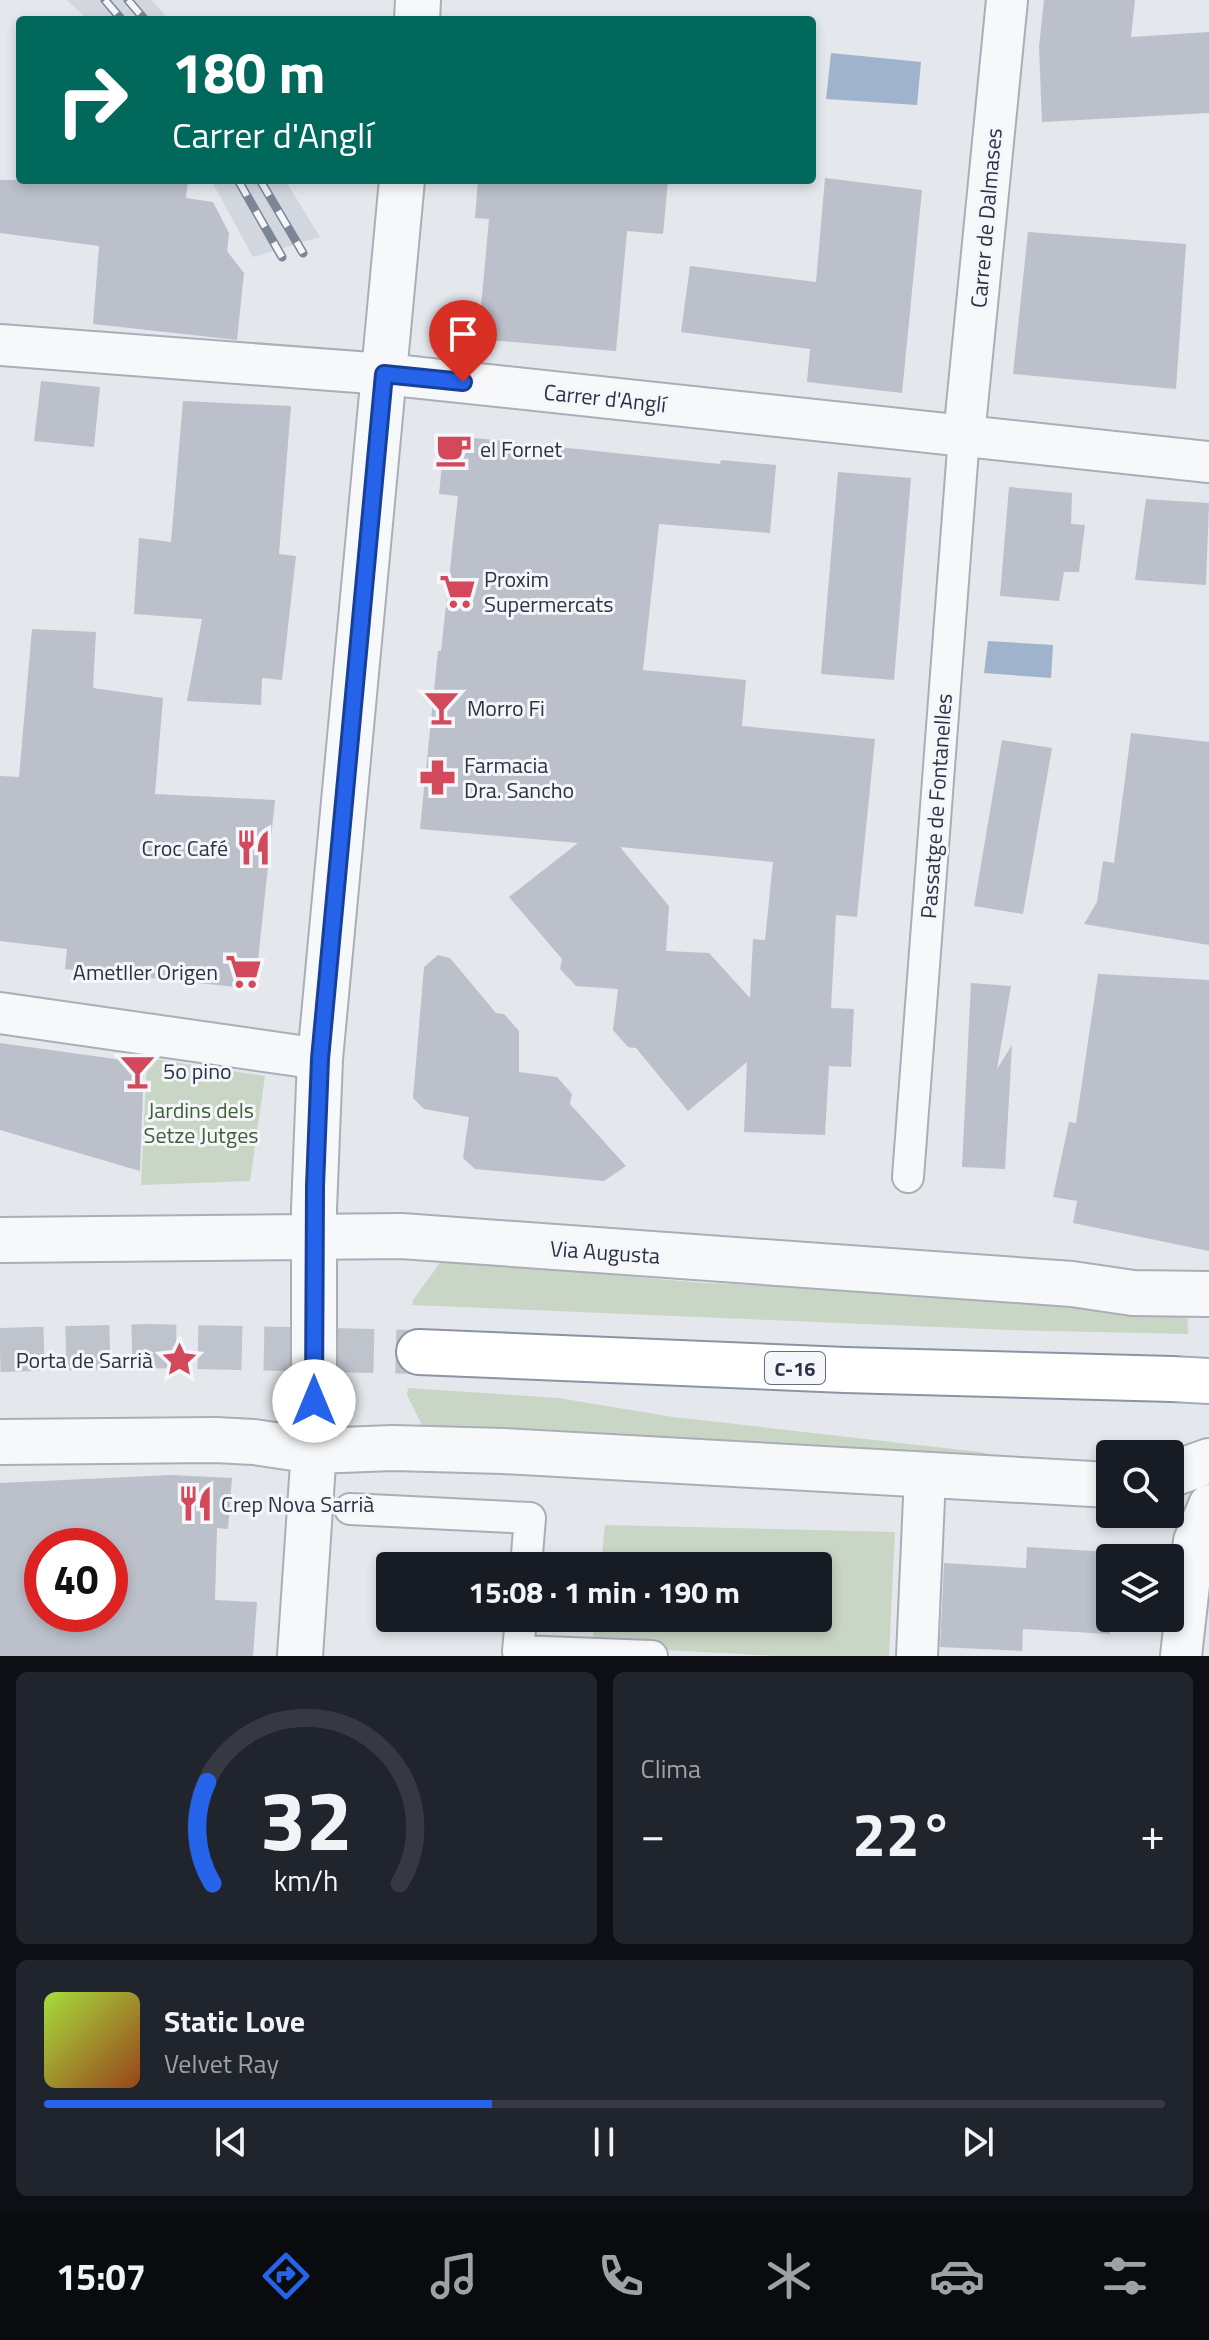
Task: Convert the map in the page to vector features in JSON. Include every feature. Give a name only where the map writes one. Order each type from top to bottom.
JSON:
[{"type":"highway","name":"C-16","points":[[419,1352],[845,1370],[1191,1380]]},
{"type":"street","name":"Carrer de Dalmases","points":[[964,436],[1007,0]]},
{"type":"street","points":[[300,1656],[314,1451],[314,1236],[320,1059],[402,184]]},
{"type":"street","name":"Carrer d'Anglí","points":[[0,345],[384,374],[1209,462]]},
{"type":"street","name":"Passatge de Fontanelles","points":[[908,1177],[964,436]]},
{"type":"street","points":[[0,1013],[320,1059]]},
{"type":"street","name":"Via Augusta","points":[[0,1240],[401,1236],[1072,1284],[1133,1293],[1209,1294]]},
{"type":"street","points":[[0,1442],[215,1440],[314,1451],[393,1448],[503,1451],[1096,1484]]},
{"type":"street","points":[[1184,1470],[1209,1461]]},
{"type":"street","points":[[917,1656],[925,1476]]},
{"type":"street","points":[[1181,1656],[1194,1541],[1209,1505]]},
{"type":"street","points":[[350,1509],[530,1518],[527,1552]]},
{"type":"street","points":[[520,1632],[518,1653],[652,1656]]},
{"type":"shaded area","points":[[67,0],[152,0],[166,16],[84,16]]},
{"type":"shaded area","points":[[213,184],[287,184],[320,237],[253,257]]},
{"type":"green space","name":"Jardins dels Setze Jutges","points":[[147,1058],[265,1076],[250,1181],[141,1185]]},
{"type":"green space","points":[[442,1260],[704,1283],[1187,1303],[1188,1334],[1010,1330],[412,1305]]},
{"type":"green space","points":[[408,1388],[558,1398],[673,1417],[980,1452],[1056,1471],[426,1433],[407,1395]]},
{"type":"green space","points":[[605,1525],[895,1532],[889,1656],[776,1656],[592,1646],[594,1632],[832,1632],[832,1552],[602,1552]]},
{"type":"water","points":[[831,53],[921,62],[917,105],[826,99]]},
{"type":"water","points":[[988,641],[1053,645],[1051,678],[984,673]]},
{"type":"building","points":[[1044,0],[1135,0],[1131,37],[1209,32],[1209,113],[1042,122],[1039,47]]},
{"type":"building","points":[[825,178],[922,190],[902,393],[807,382],[810,349],[681,332],[690,266],[816,282]]},
{"type":"building","points":[[0,180],[16,180],[16,184],[188,184],[186,198],[213,202],[229,233],[227,251],[244,273],[237,340],[93,324],[99,246],[0,233]]},
{"type":"building","points":[[478,184],[668,184],[663,234],[627,231],[616,351],[478,339],[489,219],[475,218]]},
{"type":"building","points":[[1028,232],[1186,244],[1176,389],[1013,374]]},
{"type":"building","points":[[41,381],[100,387],[94,447],[34,441]]},
{"type":"building","points":[[183,401],[291,406],[279,554],[296,556],[282,680],[262,678],[261,705],[187,701],[202,619],[134,614],[139,538],[171,542]]},
{"type":"building","points":[[445,435],[720,464],[721,460],[776,465],[770,533],[659,524],[643,670],[746,680],[742,726],[875,739],[857,917],[836,915],[831,1008],[854,1009],[851,1067],[829,1066],[825,1135],[744,1132],[747,1062],[688,1111],[636,1048],[628,1047],[613,1030],[618,989],[576,986],[560,969],[562,959],[509,897],[578,843],[420,829],[458,496],[439,494]],"holes":[[[620,847],[773,862],[765,940],[753,939],[750,998],[709,953],[666,951],[669,906]]]},
{"type":"building","points":[[838,472],[911,478],[894,680],[821,674]]},
{"type":"building","points":[[1009,487],[1072,493],[1071,524],[1085,525],[1079,572],[1064,572],[1059,601],[1000,596]]},
{"type":"building","points":[[1146,499],[1209,503],[1206,585],[1135,580]]},
{"type":"building","points":[[32,629],[96,632],[93,688],[163,698],[155,794],[275,800],[255,989],[65,969],[67,949],[0,941],[0,776],[19,777]]},
{"type":"building","points":[[1131,733],[1209,742],[1209,945],[1084,924],[1097,902],[1103,861],[1114,863]]},
{"type":"building","points":[[1002,740],[1052,748],[1023,914],[974,906]]},
{"type":"building","points":[[438,955],[450,958],[496,1013],[504,1014],[519,1031],[519,1072],[557,1077],[572,1094],[570,1104],[626,1166],[604,1181],[475,1169],[463,1158],[469,1117],[424,1109],[413,1098],[424,967]]},
{"type":"building","points":[[1098,974],[1209,980],[1209,1251],[1073,1223],[1077,1201],[1053,1197],[1069,1122],[1076,1123]]},
{"type":"building","points":[[971,983],[1011,986],[997,1069],[1012,1045],[1005,1169],[962,1167]]},
{"type":"building","points":[[0,1043],[144,1063],[140,1171],[0,1130]]},
{"type":"building","points":[[171,1475],[232,1478],[228,1529],[217,1528],[215,1600],[257,1602],[253,1656],[0,1656],[0,1483]]},
{"type":"building","points":[[1027,1547],[1096,1551],[1096,1632],[1110,1634],[1023,1629],[1022,1651],[940,1647],[944,1563],[1026,1568]]},
{"type":"tunnel","points":[[0,1350],[147,1346],[419,1352]]},
{"type":"railway","points":[[105,0],[119,16]]},
{"type":"railway","points":[[128,0],[142,16]]},
{"type":"railway","points":[[240,184],[282,257]]},
{"type":"railway","points":[[262,184],[303,253]]},
{"type":"place","name":"el Fornet","points":[[454,449]]},
{"type":"place","name":"Proxim Supermercats","points":[[458,592]]},
{"type":"place","name":"Morro Fi","points":[[441,708]]},
{"type":"place","name":"Farmacia Dra. Sancho","points":[[438,778]]},
{"type":"place","name":"Croc Café","points":[[254,848]]},
{"type":"place","name":"Ametller Origen","points":[[244,972]]},
{"type":"place","name":"5o pino","points":[[137,1071]]},
{"type":"place","name":"Porta de Sarrià","points":[[179,1360]]},
{"type":"place","name":"Crep Nova Sarrià","points":[[195,1504]]},
{"type":"route","points":[[314,1401],[315,1186],[320,1059],[384,374],[463,382]]}]
